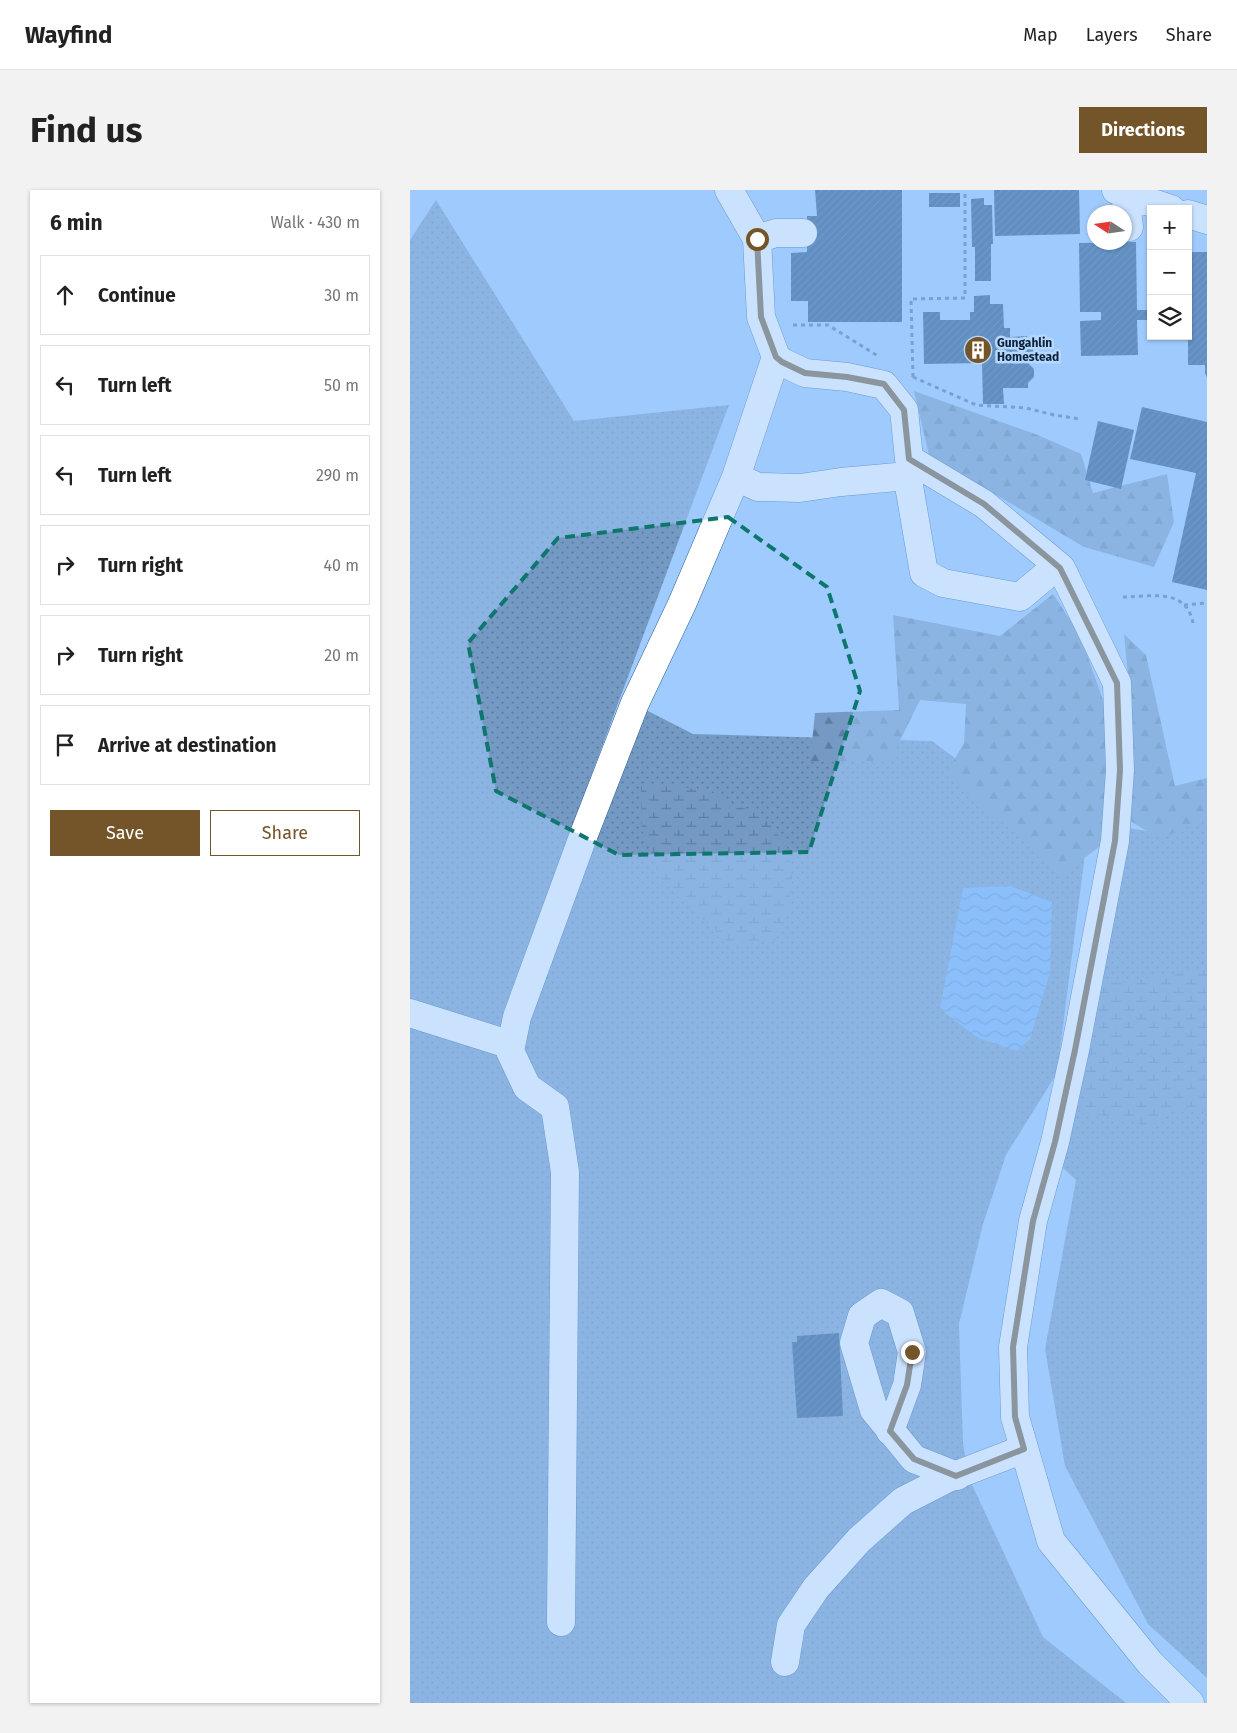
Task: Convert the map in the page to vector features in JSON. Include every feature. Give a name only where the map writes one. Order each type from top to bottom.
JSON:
[{"type":"lane","points":[[729,190],[757,239],[761,317],[776,357],[805,373],[847,377],[884,384],[904,410],[924,573],[943,583],[1020,597],[1057,566]]},
{"type":"lane","points":[[1121,192],[1160,205]]},
{"type":"lane","points":[[1121,192],[1124,205]]},
{"type":"lane","points":[[1192,215],[1207,220]]},
{"type":"lane","points":[[757,239],[776,233],[803,233]]},
{"type":"lane","points":[[561,1622],[565,1172],[555,1107],[527,1087],[510,1051],[516,1017],[584,834],[632,712],[682,604],[736,477],[776,357]]},
{"type":"lane","points":[[736,477],[758,487],[800,488],[910,468],[984,504],[1060,568],[1117,683],[1120,770],[1115,841],[1071,1069],[1055,1142],[1033,1221],[1013,1347],[1015,1417],[1051,1541],[1150,1663],[1190,1703]]},
{"type":"lane","points":[[410,1013],[511,1046]]},
{"type":"lane","points":[[890,1431],[914,1459],[956,1476]]},
{"type":"lane","points":[[785,1662],[791,1625],[816,1588],[859,1540],[903,1501],[956,1476],[1024,1449]]},
{"type":"path","points":[[913,377],[911,299],[965,298],[965,190]]},
{"type":"path","points":[[785,326],[828,325],[879,356]]},
{"type":"path","points":[[904,372],[976,404],[1026,408],[1054,416],[1080,419]]},
{"type":"path","points":[[1123,597],[1164,595],[1173,598],[1184,605],[1191,613],[1193,623]]},
{"type":"path","points":[[1184,605],[1207,603]]},
{"type":"highlighted area","points":[[728,517],[827,587],[860,691],[809,852],[619,855],[496,791],[468,643],[558,538]]},
{"type":"green space","points":[[436,200],[574,421],[729,405],[503,1013],[525,1020],[644,709],[693,734],[932,741],[1085,854],[1057,1073],[1006,1155],[983,1224],[959,1324],[963,1443],[969,1478],[1043,1637],[1126,1703],[410,1703],[410,240]]},
{"type":"green space","points":[[914,391],[1038,435],[1081,454],[1093,493],[1167,474],[1174,522],[1154,567],[1084,547],[929,455]]},
{"type":"green space","points":[[1053,594],[1080,635],[1108,714],[1110,839],[1061,875],[947,772],[964,743],[966,704],[920,700],[890,761],[810,762],[815,713],[899,710],[893,615],[1000,636]]},
{"type":"green space","points":[[1124,634],[1146,655],[1175,786],[1207,778],[1207,818],[1160,839],[1127,819],[1133,731]]},
{"type":"green space","points":[[641,784],[710,791],[726,803],[753,811],[769,822],[787,847],[792,878],[788,909],[775,941],[730,944],[662,881],[655,859],[642,830]]},
{"type":"green space","points":[[1207,801],[1207,1678],[1148,1624],[1065,1466],[1045,1349],[1076,1180],[1062,1167],[1128,828],[1148,831]]},
{"type":"green space","points":[[1207,969],[1207,1128],[1204,1110],[1167,1110],[1166,1117],[1147,1133],[1137,1121],[1078,1112],[1102,980],[1122,982]]},
{"type":"water","points":[[1010,886],[1052,902],[1050,972],[1030,1039],[1017,1051],[978,1038],[940,1009],[963,888]]},
{"type":"building","points":[[815,190],[902,190],[902,322],[808,322],[808,301],[791,301],[791,253],[807,252],[807,216],[817,216]]},
{"type":"building","points":[[994,190],[1079,190],[1080,234],[995,236]]},
{"type":"building","points":[[929,193],[960,193],[960,207],[929,207]]},
{"type":"building","points":[[984,198],[984,205],[992,205],[993,244],[991,244],[991,281],[975,281],[975,247],[972,247],[971,199]]},
{"type":"building","points":[[1132,242],[1136,242],[1137,310],[1147,310],[1147,320],[1137,320],[1138,355],[1081,356],[1080,321],[1101,320],[1101,312],[1080,312],[1079,243],[1087,243],[1087,250],[1132,250]]},
{"type":"building","points":[[1192,252],[1207,252],[1207,378],[1205,365],[1188,365],[1188,340],[1192,340]]},
{"type":"building","name":"Gungahlin Homestead","points":[[990,295],[990,304],[1003,304],[1004,328],[1010,328],[1010,337],[1027,336],[1027,341],[1033,346],[1033,354],[1028,363],[1034,369],[1034,377],[1028,383],[1028,388],[1003,388],[1004,404],[983,404],[982,363],[924,364],[923,312],[940,312],[940,320],[970,320],[970,312],[974,312],[974,296]]},
{"type":"building","points":[[1142,407],[1207,422],[1207,590],[1172,582],[1196,473],[1130,459]]},
{"type":"building","points":[[1098,421],[1134,430],[1121,489],[1085,480]]},
{"type":"building","points":[[839,1333],[843,1416],[797,1418],[792,1342],[797,1342],[797,1336]]},
{"type":"place","name":"Gungahlin Homestead","points":[[978,350]]},
{"type":"route","points":[[757,239],[761,317],[776,357],[805,373],[847,377],[884,384],[904,410],[909,459],[984,504],[1060,568],[1117,683],[1120,770],[1115,841],[1075,1050],[1055,1142],[1033,1221],[1013,1347],[1015,1417],[1024,1449],[956,1476],[914,1459],[890,1431],[907,1385],[912,1352]]}]
